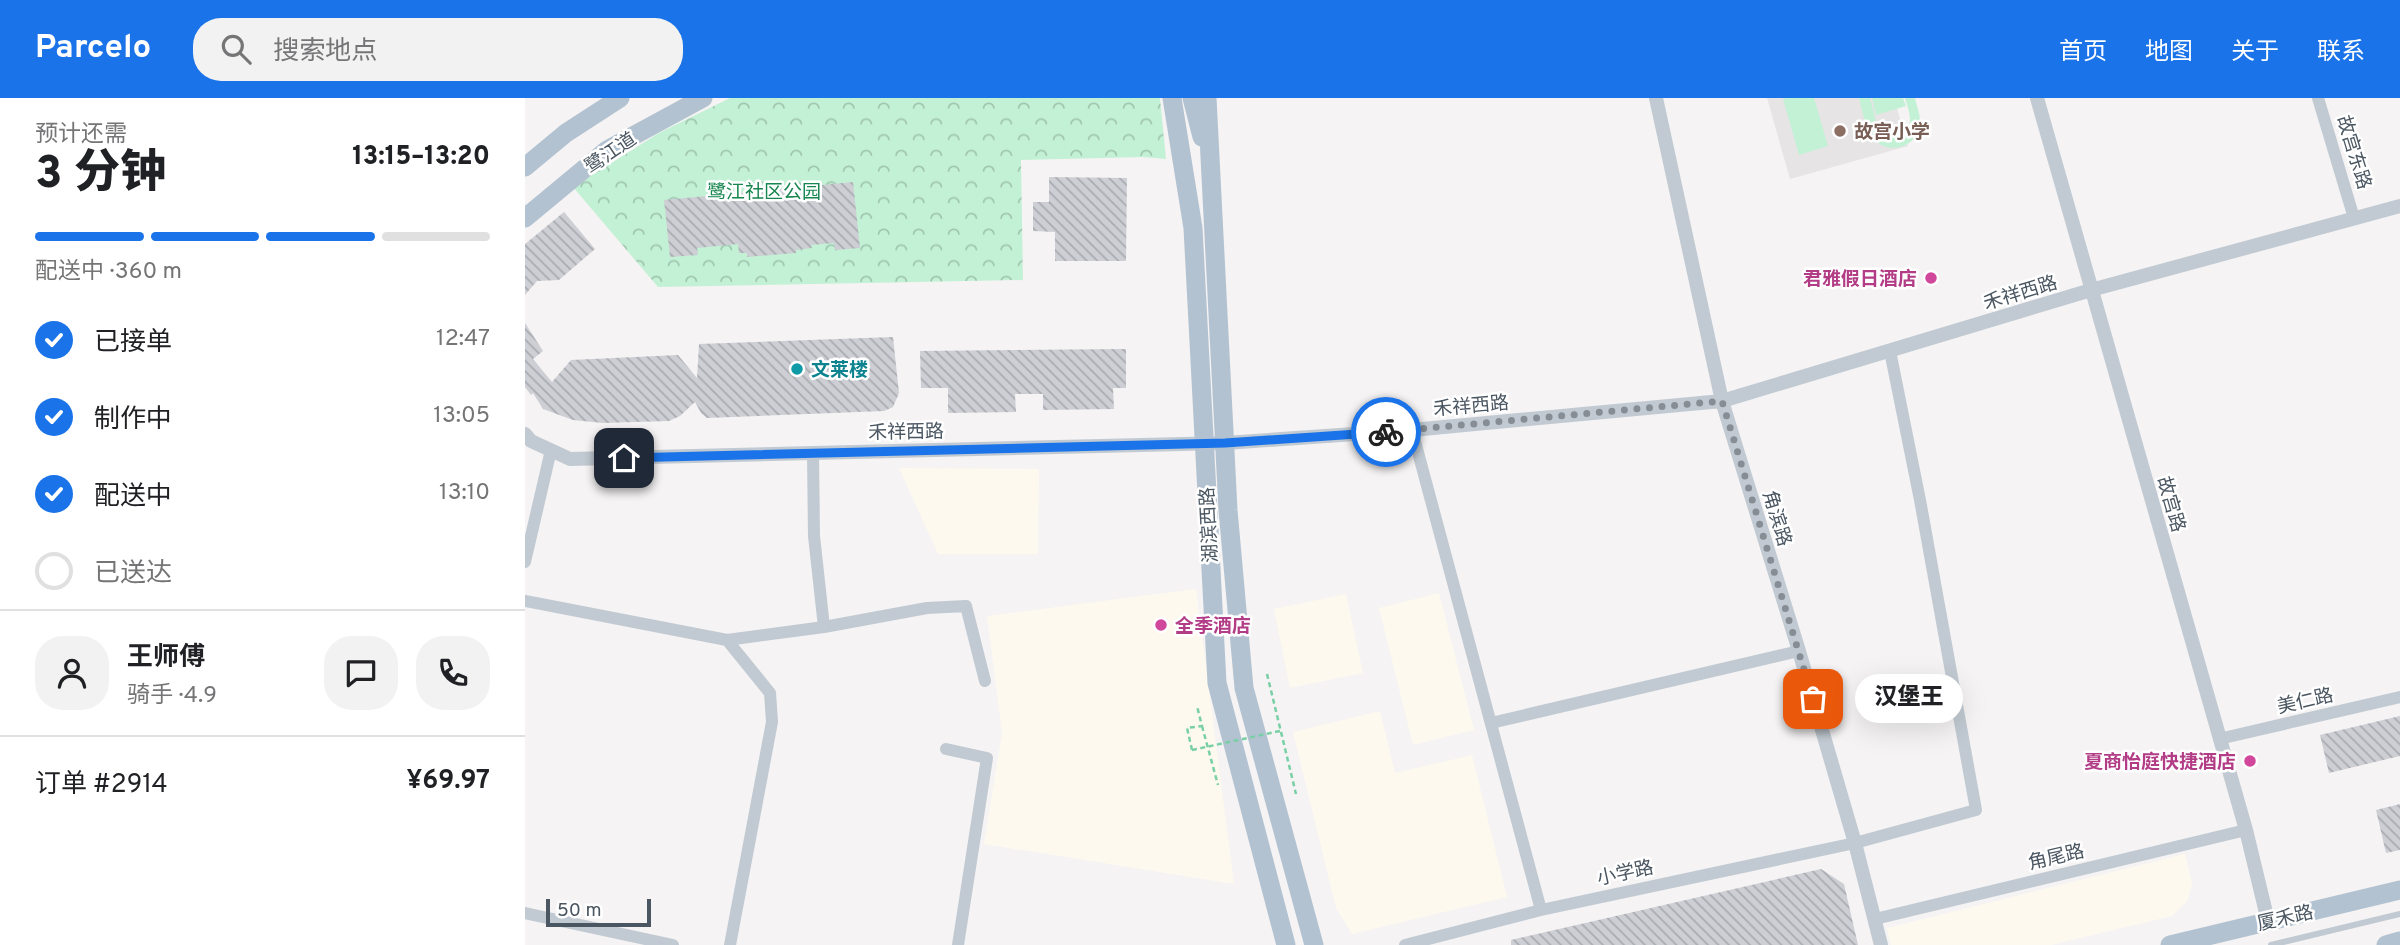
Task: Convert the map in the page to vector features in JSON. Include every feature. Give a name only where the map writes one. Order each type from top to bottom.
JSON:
[{"type":"main road","name":"鹭江道","points":[[525,167],[566,133],[620,98]]},
{"type":"main road","name":"鹭江道","points":[[525,218],[607,150],[703,98]]},
{"type":"main road","name":"湖滨西路","points":[[1172,98],[1193,228],[1217,683],[1286,945]]},
{"type":"main road","points":[[1192,98],[1211,168]]},
{"type":"main road","name":"湖滨西路","points":[[1207,98],[1228,510],[1244,688],[1314,945]]},
{"type":"main road","name":"厦禾路","points":[[2170,945],[2400,890]]},
{"type":"main road","points":[[2386,945],[2400,942]]},
{"type":"street","name":"角滨路","points":[[1656,98],[1722,401],[1799,650],[1855,843],[1881,945]]},
{"type":"street","name":"故宫路","points":[[2036,98],[2246,830],[2268,921]]},
{"type":"street","name":"故宫东路","points":[[2318,98],[2354,218]]},
{"type":"street","name":"禾祥西路","points":[[525,434],[531,440],[570,459],[1225,443],[1412,430],[1722,401],[2091,290],[2400,205]]},
{"type":"street","name":"小学路","points":[[1405,945],[1541,910],[1855,843],[1976,810],[1890,351]]},
{"type":"street","points":[[1412,430],[1541,910]]},
{"type":"street","points":[[525,562],[551,450]]},
{"type":"street","points":[[813,453],[814,536],[824,627]]},
{"type":"street","points":[[525,601],[727,640],[824,627],[927,608],[966,606],[985,681]]},
{"type":"street","points":[[727,640],[770,693],[772,722],[730,945]]},
{"type":"street","points":[[1491,723],[1799,650]]},
{"type":"street","name":"美仁路","points":[[2219,739],[2400,697]]},
{"type":"street","points":[[946,749],[987,758],[958,945]]},
{"type":"street","name":"角尾路","points":[[1875,919],[2246,830]]},
{"type":"street","points":[[525,913],[673,945]]},
{"type":"lane","points":[[2271,945],[2400,915]]},
{"type":"path","points":[[1268,674],[1296,794]]},
{"type":"path","points":[[1197,706],[1218,785]]},
{"type":"path","points":[[1202,726],[1187,728],[1192,750],[1280,731]]},
{"type":"shaded area","name":"故宫小学","points":[[1767,98],[1894,98],[1908,146],[1790,179]]},
{"type":"shaded area","points":[[899,468],[1039,469],[1038,554],[938,554]]},
{"type":"shaded area","points":[[1196,589],[1234,884],[984,844],[1002,733],[987,616]]},
{"type":"shaded area","points":[[1439,593],[1474,730],[1413,745],[1379,608]]},
{"type":"shaded area","points":[[1346,594],[1363,673],[1290,688],[1274,609]]},
{"type":"shaded area","points":[[1380,711],[1395,773],[1472,755],[1507,897],[1352,934],[1336,908],[1293,732]]},
{"type":"shaded area","points":[[2185,854],[2192,883],[2188,900],[2172,916],[2051,945],[1891,945],[1887,928]]},
{"type":"green space","name":"鹭江社区公园","points":[[730,98],[1160,98],[1166,159],[1143,157],[1021,160],[1023,280],[658,287],[573,187],[659,133]]},
{"type":"green space","points":[[1814,98],[1828,146],[1799,155],[1783,99]]},
{"type":"green space","points":[[1859,98],[1870,98],[1881,131],[1885,135],[1895,137],[1903,134],[1909,126],[1905,98],[1915,98],[1920,125],[1914,139],[1902,147],[1880,144],[1868,130]]},
{"type":"green space","points":[[1872,98],[1903,98],[1906,106],[1876,115]]},
{"type":"building","points":[[1049,177],[1127,178],[1126,261],[1055,261],[1055,232],[1033,231],[1033,202],[1049,202]]},
{"type":"building","points":[[853,182],[860,248],[835,250],[834,243],[811,245],[812,248],[796,250],[796,253],[747,257],[747,253],[739,253],[738,244],[697,248],[698,255],[670,257],[664,200]]},
{"type":"building","points":[[564,212],[595,249],[559,280],[537,281],[525,295],[525,244]]},
{"type":"building","points":[[525,323],[543,351],[533,359],[552,382],[571,360],[678,355],[697,378],[699,344],[893,337],[899,393],[893,407],[884,411],[707,418],[695,402],[680,416],[669,421],[603,423],[573,420],[543,409],[533,393],[531,395],[525,387]]},
{"type":"building","points":[[1126,349],[1126,388],[1113,388],[1114,409],[1043,410],[1043,394],[1015,394],[1016,412],[948,413],[948,388],[921,388],[920,351]]},
{"type":"building","points":[[2400,716],[2400,756],[2329,773],[2320,735]]},
{"type":"building","points":[[2400,804],[2400,850],[2386,853],[2376,810]]},
{"type":"building","points":[[1821,869],[1844,884],[1858,945],[1511,945],[1511,940]]},
{"type":"way so far","points":[[1386,432],[1722,401],[1813,699]]},
{"type":"place","name":"故宫小学","points":[[1840,131]]},
{"type":"place","name":"君雅假日酒店","points":[[1931,278]]},
{"type":"place","name":"文莱楼","points":[[797,369]]},
{"type":"place","name":"全季酒店","points":[[1161,625]]},
{"type":"place","name":"汉堡王","points":[[1813,699]]},
{"type":"place","name":"夏商怡庭快捷酒店","points":[[2250,761]]},
{"type":"route","points":[[624,458],[1225,443],[1386,432]]}]
